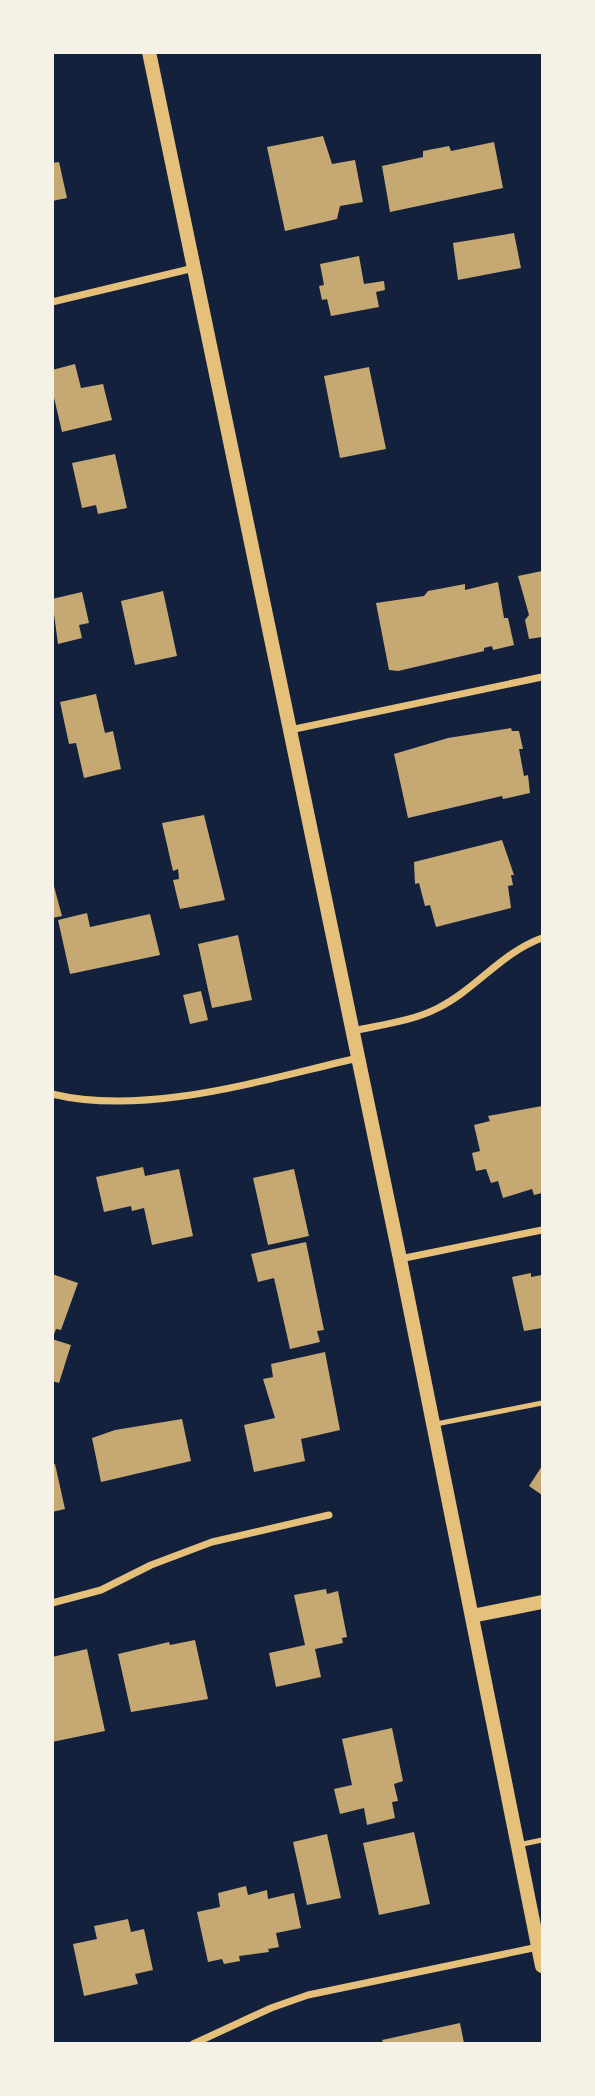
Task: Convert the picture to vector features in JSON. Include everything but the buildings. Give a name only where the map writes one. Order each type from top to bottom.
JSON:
[{"type":"main road","points":[[149,52],[400,1259],[542,1966]]},
{"type":"main road","points":[[472,1616],[542,1602]]},
{"type":"street","points":[[52,302],[194,268]]},
{"type":"street","points":[[290,730],[542,677]]},
{"type":"street","points":[[352,1031],[436,1009],[468,989],[497,963],[542,938]]},
{"type":"street","points":[[52,1094],[109,1099],[166,1098],[358,1058]]},
{"type":"street","points":[[400,1259],[542,1230]]},
{"type":"street","points":[[52,1603],[101,1590],[151,1565],[212,1542],[329,1515]]},
{"type":"street","points":[[193,2043],[271,2008],[308,1995],[538,1946]]},
{"type":"lane","points":[[433,1425],[542,1403]]},
{"type":"lane","points":[[518,1845],[542,1840]]}]
